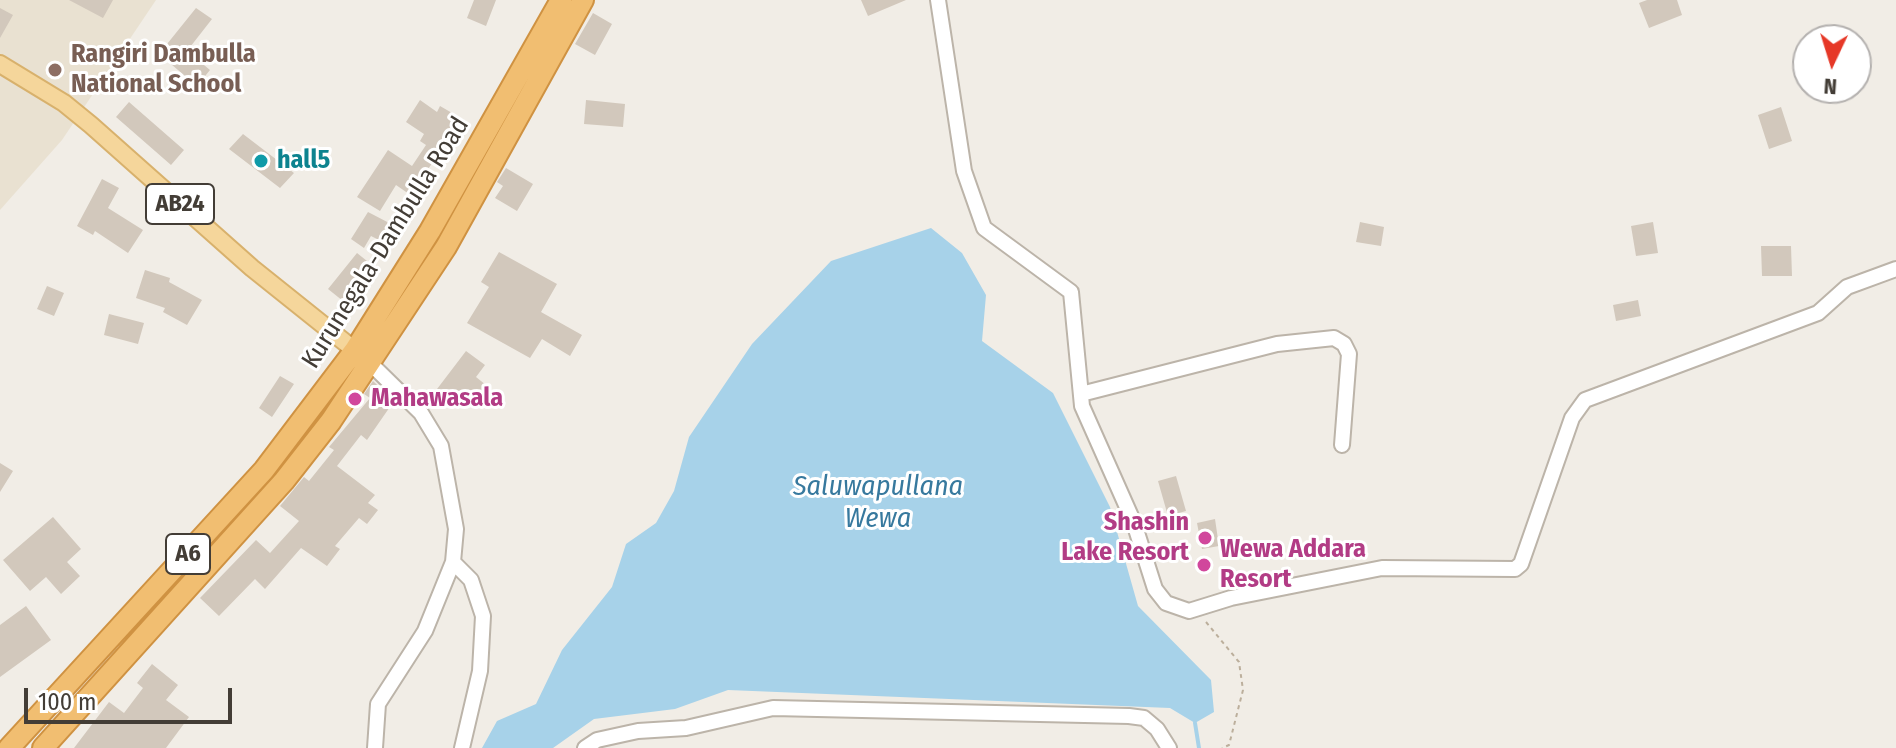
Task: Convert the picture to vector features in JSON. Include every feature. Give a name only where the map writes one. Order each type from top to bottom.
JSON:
[{"type":"highway","name":"Kurunegala-Dambulla Road","points":[[43,748],[284,481],[331,421],[430,231],[561,0]]},
{"type":"highway","name":"Kurunegala-Dambulla Road","points":[[9,748],[264,470],[363,357],[446,247],[583,0]]},
{"type":"highway","points":[[146,600],[165,615]]},
{"type":"main road","name":"AB24","points":[[0,64],[64,103],[252,268],[363,357]]},
{"type":"street","points":[[938,0],[964,171],[984,228],[1071,292],[1082,406],[1146,554],[1155,589],[1166,603],[1189,611],[1231,598],[1382,568],[1515,569],[1521,564],[1572,418],[1585,400],[1818,313],[1847,287],[1896,269]]},
{"type":"street","points":[[1081,394],[1277,344],[1334,338],[1344,344],[1349,354],[1342,445]]},
{"type":"street","points":[[363,357],[421,413],[441,446],[456,529],[453,562],[425,631],[378,704],[375,748]]},
{"type":"street","points":[[453,562],[471,580],[483,616],[480,671],[462,748]]},
{"type":"street","points":[[585,748],[597,740],[638,731],[686,728],[773,708],[1129,716],[1144,718],[1157,729],[1169,748]]},
{"type":"path","points":[[1189,611],[1204,619],[1239,662],[1243,690],[1229,745],[1222,748]]},
{"type":"shaded area","name":"Rangiri Dambulla National School","points":[[0,0],[156,0],[62,140],[0,210]]},
{"type":"water","name":"Saluwapullana Wewa","points":[[931,228],[962,253],[986,295],[982,341],[1053,393],[1110,507],[1138,606],[1211,680],[1214,712],[1195,723],[1170,708],[728,690],[675,709],[594,719],[553,748],[482,748],[497,721],[536,704],[562,650],[612,587],[626,544],[656,523],[674,491],[689,437],[752,344],[831,261]]},
{"type":"building","points":[[69,0],[113,0],[103,18]]},
{"type":"building","points":[[474,0],[496,0],[486,26],[467,18]]},
{"type":"building","points":[[861,0],[906,0],[868,16]]},
{"type":"building","points":[[1677,0],[1682,15],[1649,28],[1639,3]]},
{"type":"building","points":[[0,8],[13,15],[0,38]]},
{"type":"building","points":[[196,8],[212,19],[187,51],[210,70],[197,86],[159,54]]},
{"type":"building","points":[[593,13],[612,24],[595,55],[575,44]]},
{"type":"building","points":[[420,100],[437,112],[440,106],[466,121],[445,156],[440,153],[409,194],[396,185],[380,211],[357,197],[388,150],[412,166],[426,145],[420,141],[424,134],[406,122]]},
{"type":"building","points":[[586,100],[625,104],[623,127],[584,124]]},
{"type":"building","points":[[129,102],[184,150],[171,165],[116,117]]},
{"type":"building","points":[[1781,107],[1792,141],[1769,149],[1758,115]]},
{"type":"building","name":"hall5","points":[[243,134],[294,173],[280,188],[229,149]]},
{"type":"building","points":[[506,168],[533,184],[517,211],[495,198],[503,186],[497,182]]},
{"type":"building","points":[[102,179],[119,188],[108,208],[143,230],[128,253],[95,231],[93,235],[77,226]]},
{"type":"building","points":[[368,212],[395,226],[385,243],[371,236],[364,248],[351,239]]},
{"type":"building","points":[[1360,222],[1384,227],[1381,246],[1356,242]]},
{"type":"building","points":[[1653,222],[1658,253],[1636,256],[1631,226]]},
{"type":"building","points":[[1761,246],[1791,246],[1792,276],[1762,276]]},
{"type":"building","points":[[499,252],[557,284],[541,312],[582,335],[570,356],[542,339],[530,358],[467,323],[489,287],[481,282]]},
{"type":"building","points":[[357,253],[377,269],[348,305],[328,289]]},
{"type":"building","points":[[145,270],[170,278],[169,282],[202,300],[187,325],[163,312],[165,308],[136,298]]},
{"type":"building","points":[[47,286],[64,293],[54,316],[37,309]]},
{"type":"building","points":[[1638,300],[1641,316],[1616,321],[1613,305]]},
{"type":"building","points":[[109,314],[144,323],[138,344],[104,335]]},
{"type":"building","points":[[466,351],[485,365],[476,377],[486,385],[475,400],[461,390],[450,405],[434,393]]},
{"type":"building","points":[[280,376],[294,384],[272,417],[259,408]]},
{"type":"building","points":[[373,381],[394,401],[367,440],[361,435],[337,466],[375,495],[368,503],[378,510],[367,524],[359,518],[335,546],[340,549],[327,566],[301,548],[265,589],[255,579],[219,616],[200,598],[256,540],[270,553],[299,521],[280,506],[304,477],[309,481],[334,450],[329,447],[370,398],[364,394]]},
{"type":"building","points":[[0,463],[13,471],[0,492]]},
{"type":"building","points":[[1176,476],[1186,511],[1168,516],[1158,481]]},
{"type":"building","points":[[53,517],[81,549],[67,562],[80,576],[61,594],[46,577],[30,591],[3,560]]},
{"type":"building","points":[[1215,519],[1219,546],[1202,549],[1197,523]]},
{"type":"building","points":[[26,606],[51,640],[0,677],[0,625]]},
{"type":"building","points":[[152,664],[178,685],[166,700],[189,717],[166,748],[74,748],[109,702],[124,713],[143,688],[137,683]]},
{"type":"waterway","points":[[1195,723],[1199,748]]},
{"type":"place","name":"Rangiri Dambulla National School","points":[[55,70]]},
{"type":"place","name":"hall5","points":[[261,161]]},
{"type":"place","name":"Mahawasala","points":[[355,399]]},
{"type":"place","name":"Shashin Lake Resort","points":[[1205,538]]},
{"type":"place","name":"Wewa Addara Resort","points":[[1204,565]]}]
